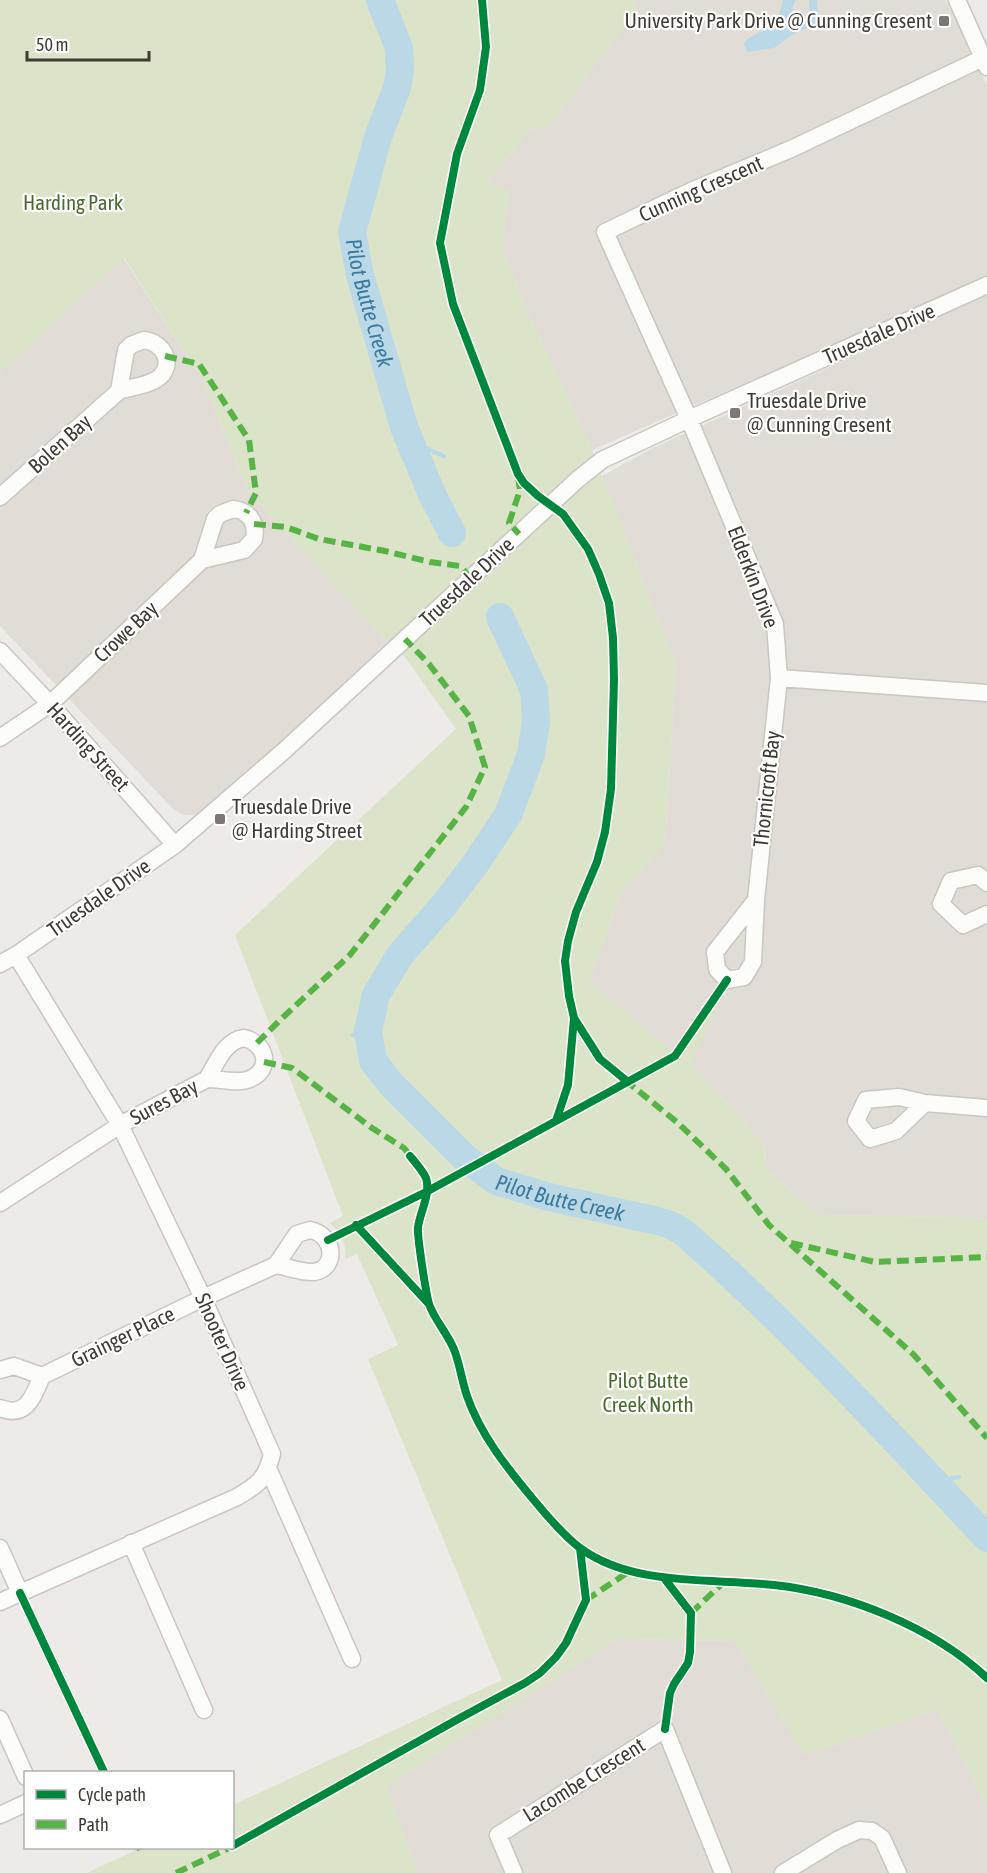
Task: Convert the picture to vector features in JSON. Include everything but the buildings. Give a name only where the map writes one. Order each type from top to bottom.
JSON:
[{"type":"street","points":[[957,0],[985,62]]},
{"type":"street","name":"Cunning Crescent","points":[[689,419],[604,232],[691,191],[985,62]]},
{"type":"street","name":"Truesdale Drive","points":[[0,964],[175,845],[285,750],[577,480],[602,460],[987,285]]},
{"type":"street","name":"Bolen Bay","points":[[0,496],[119,391]]},
{"type":"street","name":"Elderkin Drive","points":[[689,419],[775,624],[779,678]]},
{"type":"street","name":"Crowe Bay","points":[[0,738],[50,704],[202,560]]},
{"type":"street","name":"Harding Street","points":[[0,651],[175,845]]},
{"type":"street","points":[[779,678],[987,693]]},
{"type":"street","name":"Thornicroft Bay","points":[[756,900],[779,678]]},
{"type":"street","points":[[987,883],[978,875],[951,881],[941,904],[963,925],[987,914]]},
{"type":"street","name":"Shooter Drive","points":[[16,955],[120,1125],[203,1298],[272,1454],[268,1468],[352,1659]]},
{"type":"street","name":"Sures Bay","points":[[0,1203],[120,1125],[207,1079]]},
{"type":"street","points":[[925,1104],[987,1108]]},
{"type":"street","name":"Grainger Place","points":[[42,1376],[276,1265]]},
{"type":"street","points":[[0,1370],[14,1366],[42,1376],[27,1406],[14,1411],[0,1408]]},
{"type":"street","points":[[0,1602],[237,1497],[256,1486],[268,1468]]},
{"type":"street","points":[[130,1543],[204,1710]]},
{"type":"street","points":[[0,1548],[20,1593]]},
{"type":"street","points":[[0,1719],[24,1773]]},
{"type":"street","name":"Lacombe Crescent","points":[[514,1873],[498,1835],[664,1729],[723,1873]]},
{"type":"street","points":[[0,1815],[24,1804]]},
{"type":"street","points":[[783,1873],[837,1840],[859,1830],[872,1831],[882,1838],[898,1873]]},
{"type":"shaded area","points":[[633,0],[945,0],[987,86],[987,277],[592,450],[529,315],[502,247],[509,190],[487,182],[530,130],[549,126],[638,9]]},
{"type":"shaded area","points":[[123,258],[201,377],[248,492],[387,642],[220,800],[205,812],[195,815],[184,815],[173,809],[0,626],[0,373]]},
{"type":"shaded area","points":[[987,295],[987,1219],[818,1215],[765,1167],[766,1146],[691,1064],[718,986],[674,1053],[589,982],[622,891],[665,844],[676,665],[602,476],[653,448]]},
{"type":"shaded area","points":[[617,1639],[734,1641],[805,1755],[938,1710],[987,1807],[987,1873],[418,1873],[386,1787]]},
{"type":"green space","name":"Pilot Butte Creek North","points":[[0,0],[633,0],[638,9],[549,126],[530,130],[487,182],[509,190],[502,247],[529,315],[592,450],[676,665],[665,844],[622,891],[589,982],[674,1052],[718,986],[724,990],[691,1064],[766,1146],[765,1167],[818,1215],[987,1219],[987,1807],[938,1710],[805,1755],[734,1641],[617,1639],[386,1787],[418,1873],[87,1873],[134,1851],[133,1849],[234,1849],[234,1805],[502,1680],[368,1359],[398,1345],[357,1254],[345,1259],[342,1239],[330,1223],[343,1216],[235,935],[456,729],[405,657],[387,642],[248,492],[201,377],[124,258],[0,373]]},
{"type":"green space","points":[[33,1607],[110,1771],[98,1771],[23,1612]]},
{"type":"water","points":[[783,0],[796,0],[792,16],[795,20],[803,20],[808,15],[809,0],[817,0],[819,22],[790,36],[774,48],[747,52],[745,41],[774,23]]},
{"type":"waterway","name":"Pilot Butte Creek","points":[[380,0],[399,48],[400,70],[397,88],[378,137],[352,232],[360,275],[404,427],[432,494],[452,533]]},
{"type":"waterway","points":[[396,440],[404,427]]},
{"type":"waterway","points":[[408,436],[425,448],[444,456]]},
{"type":"waterway","name":"Pilot Butte Creek","points":[[500,617],[534,690],[536,722],[531,754],[509,813],[476,863],[444,905],[400,955],[376,995],[368,1031],[373,1061],[391,1084],[464,1157],[496,1181],[549,1197],[668,1224],[682,1231],[800,1342],[987,1538]]},
{"type":"waterway","points":[[353,1035],[362,1033],[369,1026]]},
{"type":"waterway","name":"Pilot Butte Creek","points":[[900,1458],[903,1453],[902,1447]]},
{"type":"waterway","points":[[929,1476],[943,1480],[959,1477]]},
{"type":"marked path","points":[[165,356],[199,364],[249,440],[256,493],[246,513]]},
{"type":"marked path","points":[[518,477],[520,490],[509,523],[519,534]]},
{"type":"marked path","points":[[254,524],[286,527],[319,539],[460,566],[471,578]]},
{"type":"marked path","points":[[257,1043],[350,955],[466,807],[485,767],[469,716],[429,664],[405,639]]},
{"type":"marked path","points":[[264,1062],[292,1068],[372,1128],[404,1148],[412,1158]]},
{"type":"marked path","points":[[625,1080],[678,1123],[726,1169],[769,1225],[914,1355],[987,1438]]},
{"type":"marked path","points":[[791,1243],[875,1262],[987,1257]]},
{"type":"marked path","points":[[586,1600],[630,1571]]},
{"type":"marked path","points":[[691,1613],[725,1581]]},
{"type":"marked path","points":[[176,1873],[227,1849]]},
{"type":"cycle path","points":[[482,0],[486,47],[480,90],[457,154],[440,243],[453,304],[518,474],[538,496],[563,514],[588,549],[609,603],[613,638],[611,789],[605,832],[597,862],[576,912],[568,941],[565,961],[574,1018],[568,1085],[556,1121]]},
{"type":"cycle path","points":[[328,1240],[426,1192],[675,1056],[727,980]]},
{"type":"cycle path","points":[[574,1018],[600,1059],[628,1082]]},
{"type":"cycle path","points":[[410,1156],[423,1172],[427,1184],[418,1233],[429,1304],[455,1352],[465,1390],[479,1424],[504,1463],[567,1537],[580,1548],[601,1560],[648,1575],[774,1585],[802,1589],[859,1604],[888,1615],[941,1643],[987,1678]]},
{"type":"cycle path","points":[[356,1225],[429,1304]]},
{"type":"cycle path","points":[[234,1845],[540,1673],[566,1643],[586,1600],[580,1548]]},
{"type":"cycle path","points":[[664,1578],[691,1613],[688,1663],[670,1693],[665,1729]]},
{"type":"cycle path","points":[[20,1593],[104,1771]]},
{"type":"place","name":"University Park Drive @ Cunning Cresent","points":[[944,21]]},
{"type":"place","name":"Truesdale Drive @ Cunning Cresent","points":[[735,413]]},
{"type":"place","name":"Truesdale Drive @ Harding Street","points":[[220,819]]},
{"type":"park label","name":"Harding Park","points":[[73,203]]}]
